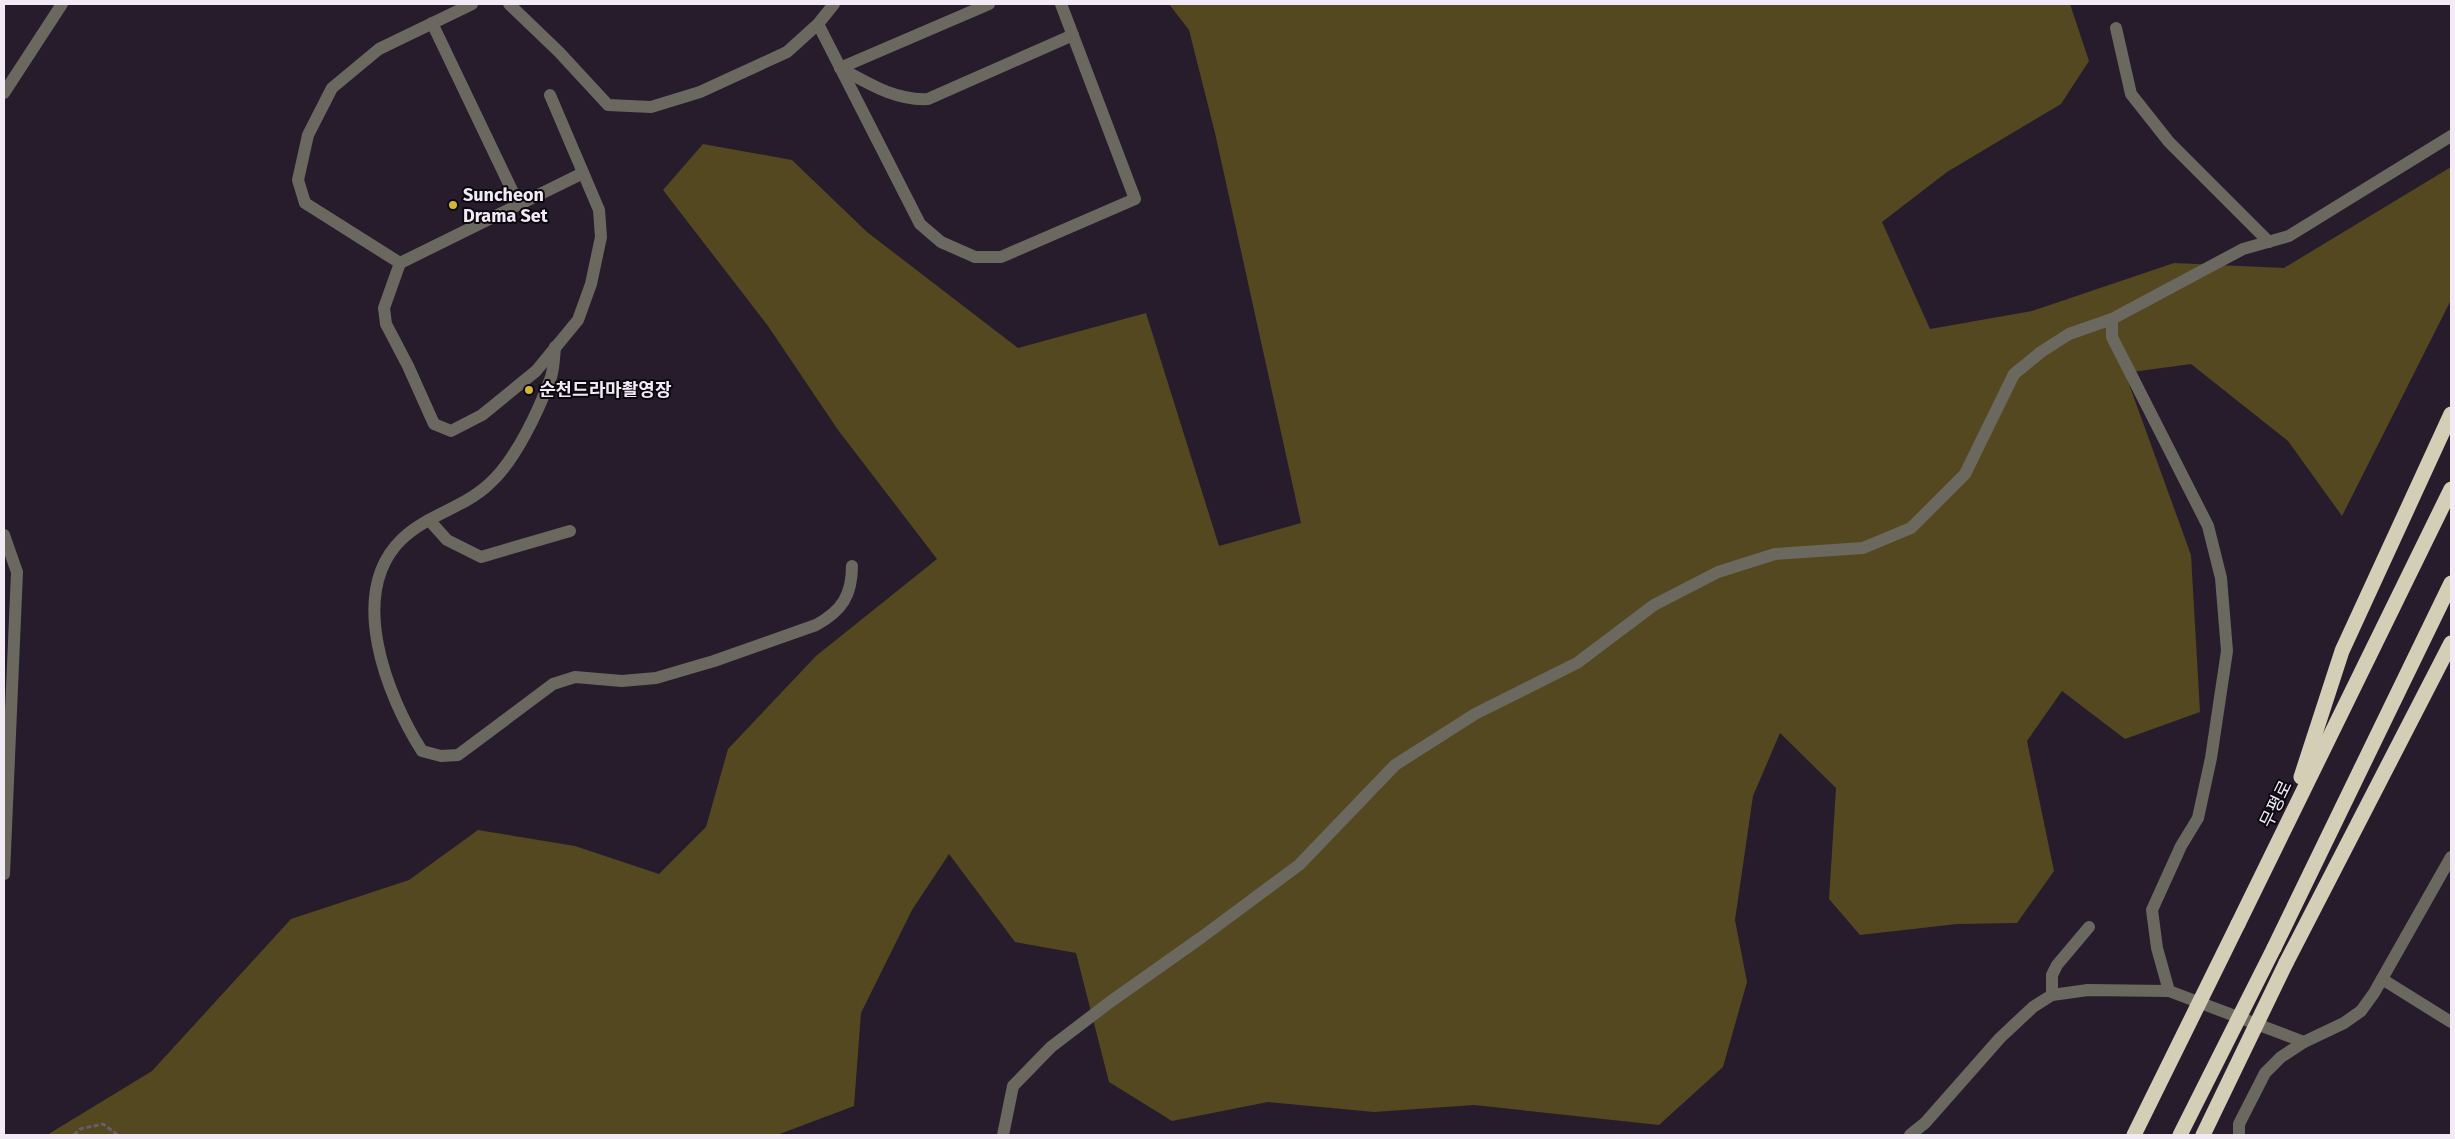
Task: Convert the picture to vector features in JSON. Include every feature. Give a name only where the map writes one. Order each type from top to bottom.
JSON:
[{"type":"highway","points":[[2285,828],[2342,651],[2451,414]]},
{"type":"highway","name":"무평로","points":[[2134,1135],[2451,489]]},
{"type":"highway","points":[[2180,1135],[2274,948],[2451,583]]},
{"type":"highway","points":[[2202,1135],[2286,963],[2451,642]]},
{"type":"street","points":[[4,93],[62,4]]},
{"type":"street","points":[[400,264],[305,203],[298,180],[308,135],[332,88],[379,50],[472,4]]},
{"type":"street","points":[[509,4],[559,52],[608,105],[651,107],[700,92],[787,52],[818,24],[834,4]]},
{"type":"street","points":[[840,68],[989,4]]},
{"type":"street","points":[[818,24],[920,224],[941,242],[975,257],[1001,257],[1135,198],[1061,4]]},
{"type":"street","points":[[432,23],[518,205]]},
{"type":"street","points":[[2116,28],[2131,94],[2169,142],[2269,242]]},
{"type":"street","points":[[840,68],[888,93],[911,100],[928,99],[1073,36]]},
{"type":"street","points":[[550,95],[583,173],[598,210],[601,238],[591,284],[578,320],[536,371],[482,414],[451,431],[434,424],[408,366],[386,324],[384,308],[390,285],[400,264],[583,173]]},
{"type":"street","points":[[1003,1135],[1013,1086],[1051,1047],[1299,865],[1395,765],[1475,714],[1577,663],[1654,605],[1718,572],[1776,554],[1863,548],[1911,528],[1965,474],[2014,374],[2041,352],[2069,334],[2112,319],[2243,249],[2289,236],[2451,136]]},
{"type":"street","points":[[2112,319],[2112,337],[2208,526],[2221,578],[2227,651],[2212,758],[2198,818],[2180,846],[2152,910],[2157,948],[2169,991]]},
{"type":"street","points":[[556,347],[552,376],[527,428],[499,474],[488,485],[457,507],[429,520],[402,540],[387,561],[378,579],[374,623],[389,680],[422,751],[441,756],[458,755],[553,684],[565,679],[592,677],[622,681],[656,678],[714,661],[816,625],[828,618],[849,595],[852,566]]},
{"type":"street","points":[[429,520],[447,540],[481,557],[570,532]]},
{"type":"street","points":[[4,535],[17,572],[4,874]]},
{"type":"street","points":[[2239,1135],[2239,1124],[2265,1073],[2281,1057],[2304,1042],[2344,1023],[2361,1010],[2382,979],[2451,856]]},
{"type":"street","points":[[2052,995],[2052,975],[2056,965],[2089,927]]},
{"type":"street","points":[[2382,979],[2451,1022]]},
{"type":"street","points":[[1910,1135],[1925,1123],[2000,1038],[2033,1007],[2052,995],[2088,990],[2169,991],[2304,1042]]},
{"type":"path","points":[[74,1135],[80,1129],[103,1124],[118,1135]]},
{"type":"shaded area","points":[[1169,4],[2070,4],[2089,61],[2061,104],[1947,172],[1882,222],[1930,329],[2032,311],[2174,263],[2284,268],[2451,167],[2451,300],[2342,516],[2288,441],[2191,364],[2125,373],[2191,555],[2200,712],[2125,739],[2062,691],[2027,741],[2054,871],[2017,923],[1957,924],[1860,935],[1829,899],[1836,788],[1780,733],[1753,796],[1735,920],[1747,982],[1723,1067],[1659,1125],[1474,1105],[1374,1112],[1268,1102],[1172,1121],[1109,1082],[1076,953],[1015,942],[949,854],[912,910],[861,1013],[854,1106],[777,1135],[47,1135],[152,1071],[291,919],[409,880],[478,830],[575,846],[659,874],[706,827],[728,749],[816,656],[937,559],[838,430],[768,326],[663,190],[703,144],[792,160],[867,232],[1018,348],[1146,313],[1219,546],[1301,523],[1215,133],[1189,30]]},
{"type":"place","name":"Suncheon Drama Set","points":[[453,205]]},
{"type":"place","name":"순천드라마촬영장","points":[[529,390]]}]
